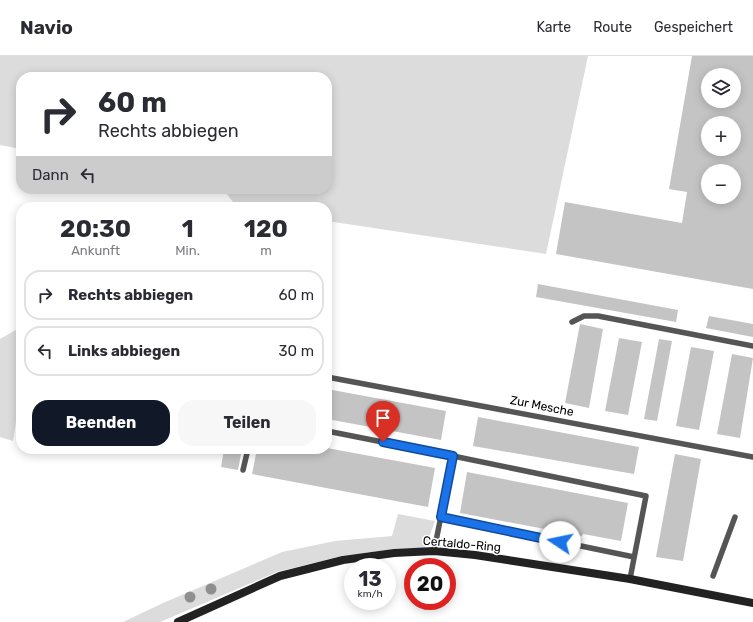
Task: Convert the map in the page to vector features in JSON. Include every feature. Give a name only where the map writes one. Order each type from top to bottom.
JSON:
[{"type":"main road","name":"Certaldo-Ring","points":[[178,622],[280,576],[343,560],[394,553],[434,551],[475,555],[630,579],[753,603]]},
{"type":"lane","points":[[572,322],[584,316],[598,316],[753,346]]},
{"type":"lane","name":"Zur Mesche","points":[[332,378],[753,457]]},
{"type":"lane","points":[[332,432],[646,496],[630,579]]},
{"type":"lane","points":[[243,470],[247,454]]},
{"type":"lane","points":[[434,551],[453,456]]},
{"type":"lane","points":[[441,517],[634,557]]},
{"type":"lane","points":[[713,576],[735,517]]},
{"type":"shaded area","points":[[0,56],[588,56],[546,254],[332,222],[332,202],[233,202],[227,194],[332,194],[332,72],[16,72],[16,148],[0,145]]},
{"type":"shaded area","points":[[16,330],[16,422],[13,441],[0,437],[0,339]]},
{"type":"shaded area","points":[[398,514],[435,521],[425,548],[393,549],[342,556],[277,572],[160,622],[123,622],[163,603],[282,552],[335,541],[392,536]]},
{"type":"building","points":[[692,56],[753,56],[753,289],[556,254],[565,202],[682,223],[687,192],[669,189]]},
{"type":"building","points":[[538,284],[678,310],[676,322],[536,297]]},
{"type":"building","points":[[709,316],[753,324],[753,337],[706,328]]},
{"type":"building","points":[[580,324],[603,329],[589,408],[565,403]]},
{"type":"building","points":[[619,338],[642,342],[628,415],[605,411]]},
{"type":"building","points":[[659,339],[672,341],[657,421],[644,419]]},
{"type":"building","points":[[691,347],[714,351],[699,430],[676,426]]},
{"type":"building","points":[[732,354],[753,358],[740,438],[717,434]]},
{"type":"building","points":[[332,390],[446,411],[441,440],[332,420]]},
{"type":"building","points":[[478,417],[639,447],[634,474],[473,446]]},
{"type":"building","points":[[332,449],[435,468],[428,507],[252,474],[256,454],[332,454]]},
{"type":"building","points":[[223,454],[241,454],[238,470],[221,467]]},
{"type":"building","points":[[675,454],[701,459],[683,561],[656,557]]},
{"type":"building","points":[[467,472],[628,503],[621,541],[583,534],[582,536],[460,513]]},
{"type":"route","points":[[383,442],[453,456],[441,517],[560,542]]}]
